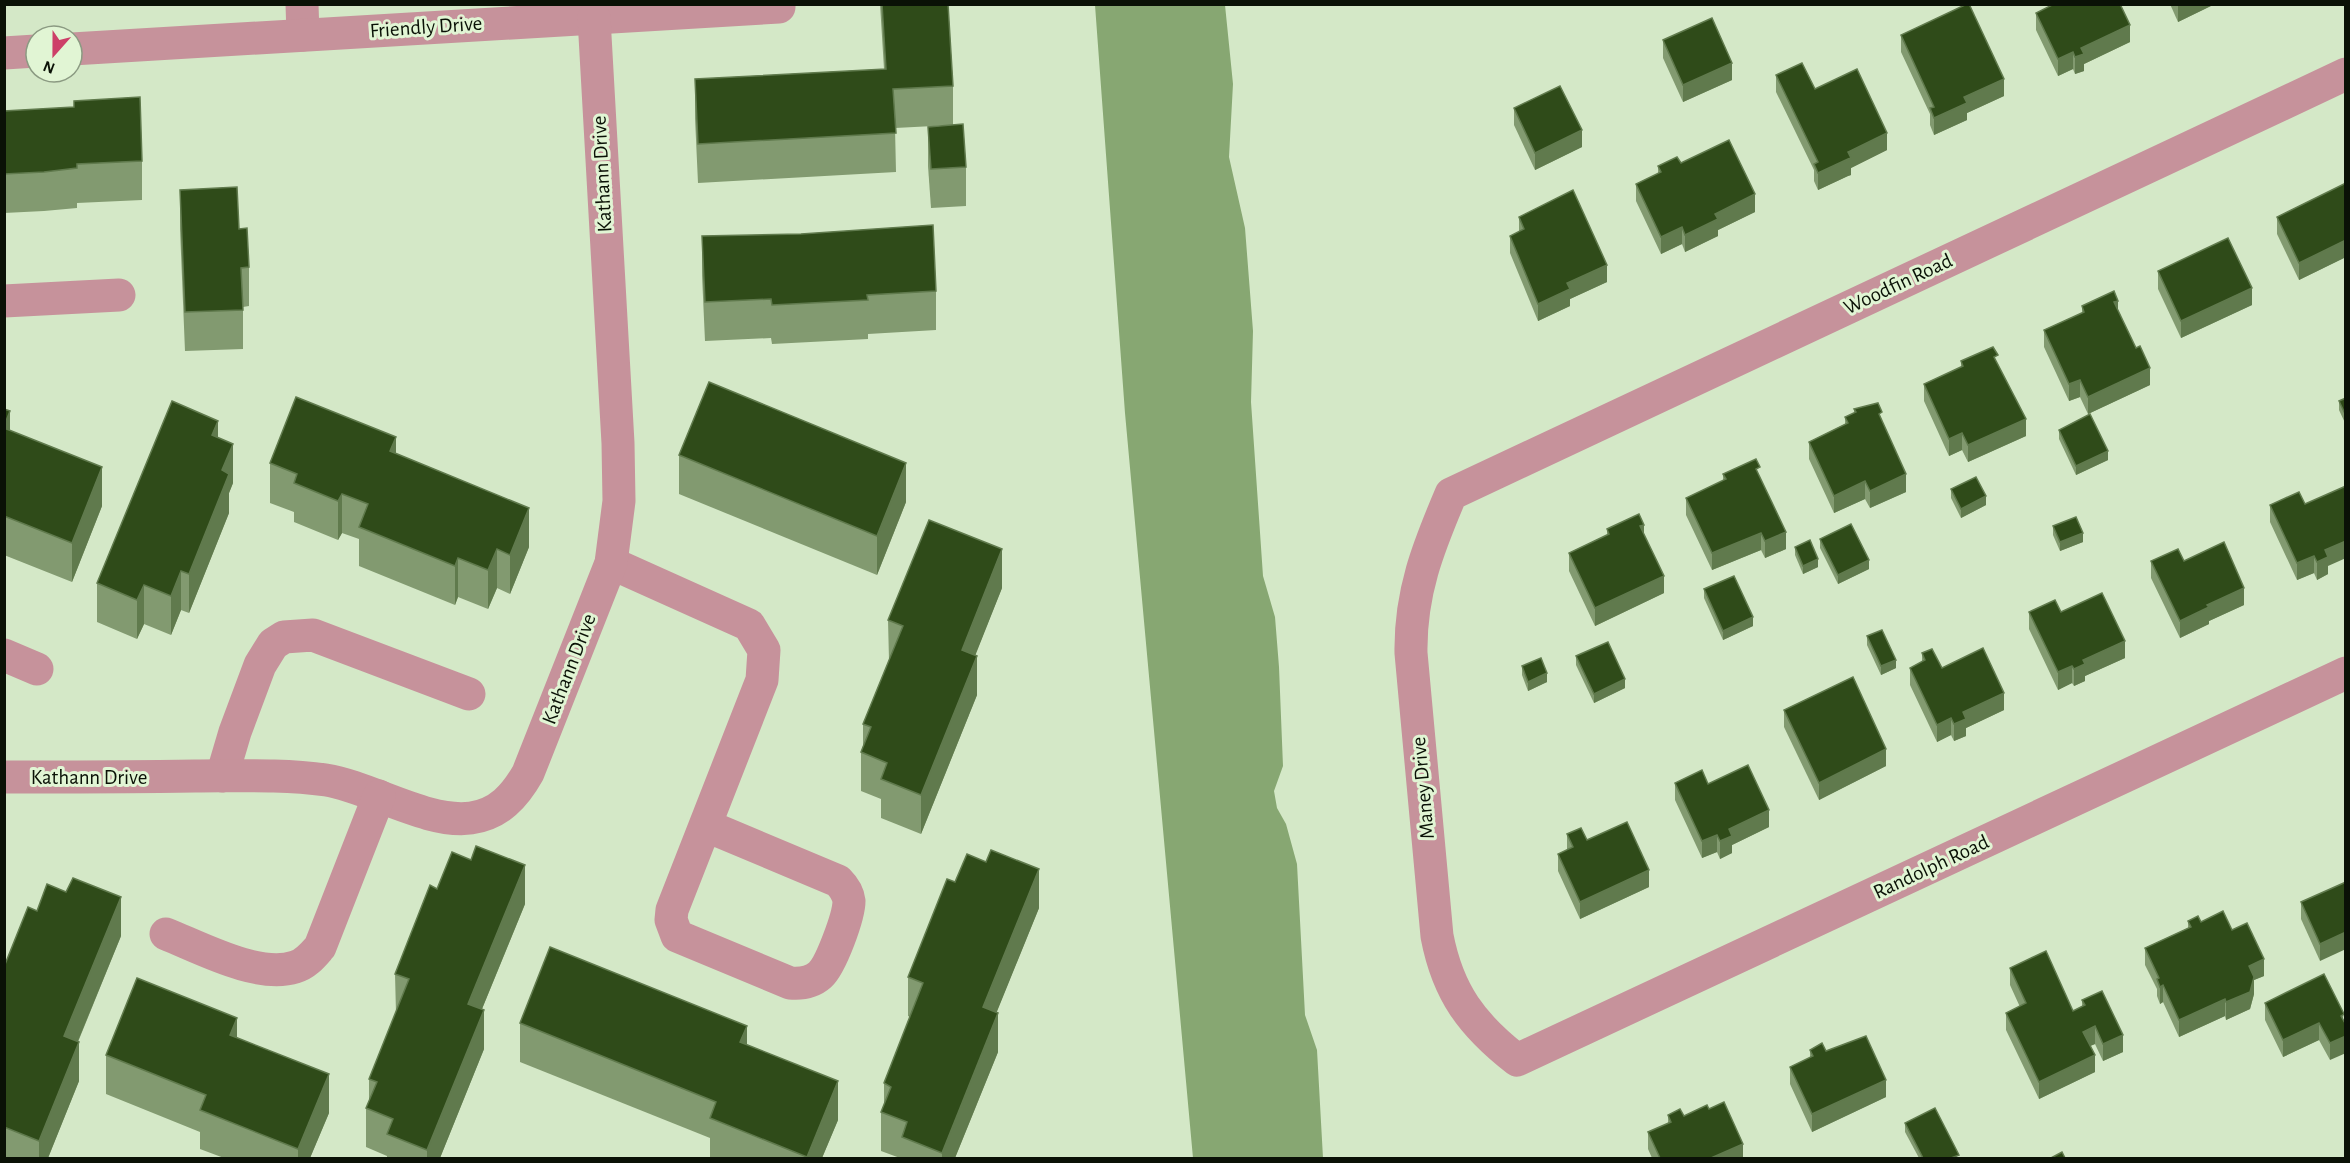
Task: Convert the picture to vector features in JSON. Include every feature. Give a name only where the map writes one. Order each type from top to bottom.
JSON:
[{"type":"street","name":"Friendly Drive","points":[[84,47],[303,20],[594,18],[779,6]]},
{"type":"street","name":"Kathann Drive","points":[[4,777],[281,776],[329,780],[426,812],[468,818],[486,814],[504,805],[518,792],[611,563],[619,501],[618,442],[594,18]]},
{"type":"street","points":[[4,52],[24,51]]},
{"type":"street","name":"Woodfin Road","points":[[1451,494],[2346,74]]},
{"type":"street","points":[[4,301],[119,294]]},
{"type":"street","name":"Maney Drive","points":[[1451,494],[1427,550],[1410,618],[1411,653],[1437,936],[1443,968],[1464,1007],[1489,1038],[1517,1060]]},
{"type":"street","points":[[611,563],[748,625],[764,650],[762,680],[707,826],[672,910],[670,920],[677,936],[790,983],[801,984],[822,974],[828,964],[847,912],[849,900],[845,889],[838,880],[707,826]]},
{"type":"street","points":[[222,776],[235,732],[260,665],[273,644],[285,637],[313,635],[469,694]]},
{"type":"street","points":[[4,655],[37,669]]},
{"type":"street","name":"Randolph Road","points":[[1517,1060],[2346,673]]},
{"type":"street","points":[[166,934],[269,971],[297,967],[309,960],[320,947],[379,796]]},
{"type":"shaded area","points":[[1095,5],[1225,5],[1233,84],[1229,157],[1245,228],[1253,331],[1251,402],[1263,576],[1275,617],[1279,667],[1283,766],[1274,791],[1277,808],[1286,824],[1297,864],[1305,1015],[1317,1050],[1323,1158],[1193,1158],[1125,413]]},
{"type":"building","points":[[882,4],[948,4],[953,86],[893,89],[896,133],[698,144],[695,79],[886,69]]},
{"type":"building","points":[[1967,4],[2004,79],[1964,97],[1967,103],[1934,118],[1930,108],[1934,107],[1901,35]]},
{"type":"building","points":[[2054,4],[2120,4],[2130,25],[2081,48],[2084,54],[2075,57],[2073,52],[2058,59],[2036,13]]},
{"type":"building","points":[[1712,18],[1732,63],[1683,85],[1663,40]]},
{"type":"building","points":[[1802,63],[1815,89],[1857,69],[1887,133],[1848,152],[1851,158],[1818,173],[1814,164],[1818,162],[1776,75]]},
{"type":"building","points":[[1560,86],[1582,130],[1535,153],[1514,108]]},
{"type":"building","points":[[140,97],[142,161],[77,164],[77,168],[4,174],[4,111],[74,107],[74,101]]},
{"type":"building","points":[[963,124],[966,167],[931,169],[928,127]]},
{"type":"building","points":[[1729,140],[1755,194],[1715,214],[1718,219],[1685,235],[1682,227],[1661,237],[1636,184],[1661,172],[1658,166],[1677,157],[1681,163]]},
{"type":"building","points":[[2346,183],[2346,240],[2299,263],[2277,217]]},
{"type":"building","points":[[237,187],[239,229],[247,228],[249,267],[241,268],[243,310],[185,312],[180,190]]},
{"type":"building","points":[[1573,190],[1607,265],[1567,283],[1570,289],[1538,304],[1510,236],[1524,229],[1519,217]]},
{"type":"building","points":[[933,225],[936,291],[867,295],[868,300],[772,305],[771,299],[705,302],[702,236],[801,234]]},
{"type":"building","points":[[2228,238],[2252,288],[2181,321],[2158,271]]},
{"type":"building","points":[[2114,291],[2118,301],[2114,302],[2136,348],[2140,346],[2150,368],[2088,397],[2080,380],[2069,384],[2044,330],[2084,312],[2082,306]]},
{"type":"building","points":[[1993,347],[1998,355],[1994,357],[2026,419],[1968,445],[1962,433],[1949,439],[1924,384],[1963,366],[1961,361]]},
{"type":"building","points":[[709,382],[906,463],[877,536],[679,455]]},
{"type":"building","points":[[296,397],[396,437],[390,451],[529,508],[510,555],[497,549],[488,570],[458,558],[455,566],[359,527],[368,504],[342,494],[338,501],[294,483],[297,474],[270,463]]},
{"type":"building","points":[[2346,398],[2346,416],[2339,401]]},
{"type":"building","points":[[172,401],[218,421],[212,435],[233,444],[222,470],[229,474],[189,574],[181,571],[171,596],[144,585],[137,600],[97,583]]},
{"type":"building","points":[[1878,403],[1882,412],[1879,414],[1906,474],[1870,491],[1865,481],[1834,496],[1809,442],[1848,423],[1845,417],[1856,412],[1854,409]]},
{"type":"building","points":[[4,409],[10,411],[4,426]]},
{"type":"building","points":[[2090,414],[2108,451],[2076,466],[2059,430]]},
{"type":"building","points":[[4,428],[102,467],[72,543],[4,516]]},
{"type":"building","points":[[1756,459],[1760,467],[1756,469],[1786,532],[1765,541],[1761,533],[1712,553],[1686,498],[1726,479],[1723,474]]},
{"type":"building","points":[[1976,477],[1986,496],[1961,509],[1951,489]]},
{"type":"building","points":[[2346,486],[2346,541],[2325,550],[2328,557],[2317,562],[2314,556],[2297,563],[2270,505],[2299,492],[2305,504]]},
{"type":"building","points":[[1639,514],[1644,525],[1640,526],[1664,576],[1595,608],[1569,553],[1609,534],[1607,529]]},
{"type":"building","points":[[2076,517],[2083,533],[2060,542],[2053,526]]},
{"type":"building","points":[[929,520],[1002,549],[962,650],[977,656],[921,795],[881,779],[887,763],[861,752],[871,727],[863,724],[903,626],[888,620]]},
{"type":"building","points":[[1851,524],[1869,560],[1838,575],[1820,539]]},
{"type":"building","points":[[1810,540],[1818,559],[1803,566],[1795,547]]},
{"type":"building","points":[[2224,542],[2244,588],[2207,605],[2209,607],[2180,621],[2151,561],[2178,549],[2184,561]]},
{"type":"building","points":[[1734,576],[1753,617],[1723,631],[1704,589]]},
{"type":"building","points":[[2102,593],[2125,641],[2083,660],[2085,664],[2058,672],[2029,612],[2055,600],[2061,612]]},
{"type":"building","points":[[1882,630],[1896,660],[1881,666],[1867,636]]},
{"type":"building","points":[[1608,642],[1625,679],[1594,694],[1576,656]]},
{"type":"building","points":[[1983,648],[2004,693],[1963,712],[1966,719],[1954,724],[1951,718],[1937,725],[1910,668],[1925,660],[1922,653],[1932,649],[1942,668]]},
{"type":"building","points":[[1541,658],[1547,673],[1528,682],[1522,666]]},
{"type":"building","points":[[1853,677],[1886,749],[1819,783],[1784,710]]},
{"type":"building","points":[[1748,765],[1769,810],[1729,829],[1732,836],[1720,841],[1717,835],[1702,841],[1675,783],[1702,770],[1708,784]]},
{"type":"building","points":[[1627,822],[1649,870],[1580,902],[1558,854],[1573,847],[1567,834],[1581,828],[1587,840]]},
{"type":"building","points":[[476,846],[525,865],[468,1004],[484,1010],[427,1150],[387,1134],[393,1119],[366,1108],[377,1082],[369,1079],[409,979],[395,974],[430,885],[437,889],[452,852],[471,860]]},
{"type":"building","points":[[991,850],[1039,869],[983,1007],[998,1013],[942,1153],[902,1137],[907,1122],[881,1112],[891,1087],[884,1083],[923,983],[908,977],[947,879],[955,882],[967,854],[986,862]]},
{"type":"building","points":[[73,878],[121,897],[64,1036],[79,1042],[39,1141],[4,1127],[4,967],[28,907],[37,911],[47,884],[66,892]]},
{"type":"building","points":[[2346,882],[2346,932],[2320,944],[2301,902]]},
{"type":"building","points":[[2223,911],[2232,930],[2247,923],[2264,959],[2249,966],[2254,977],[2250,992],[2226,1002],[2225,999],[2179,1020],[2163,985],[2160,987],[2157,979],[2159,978],[2145,948],[2191,927],[2188,921],[2198,916],[2201,922]]},
{"type":"building","points":[[550,947],[747,1026],[740,1042],[838,1081],[807,1157],[710,1118],[716,1102],[520,1023]]},
{"type":"building","points":[[2046,951],[2073,1011],[2085,1005],[2082,1000],[2102,991],[2123,1035],[2103,1044],[2095,1026],[2083,1032],[2095,1055],[2039,1082],[2006,1013],[2026,1003],[2010,968]]},
{"type":"building","points":[[2324,974],[2344,1014],[2341,1016],[2346,1025],[2346,1036],[2330,1043],[2319,1023],[2283,1040],[2265,1003]]},
{"type":"building","points":[[137,978],[237,1018],[230,1035],[329,1074],[298,1149],[200,1110],[206,1095],[106,1055]]},
{"type":"building","points":[[1866,1036],[1886,1080],[1812,1114],[1790,1067],[1813,1056],[1810,1050],[1822,1043],[1826,1051]]},
{"type":"building","points":[[1724,1102],[1743,1144],[1711,1158],[1660,1158],[1648,1132],[1671,1122],[1668,1115],[1680,1109],[1684,1116],[1707,1105],[1709,1109]]},
{"type":"building","points":[[1935,1108],[1959,1155],[1951,1158],[1923,1158],[1905,1123]]},
{"type":"building","points":[[2062,1152],[2065,1158],[2051,1158]]}]
